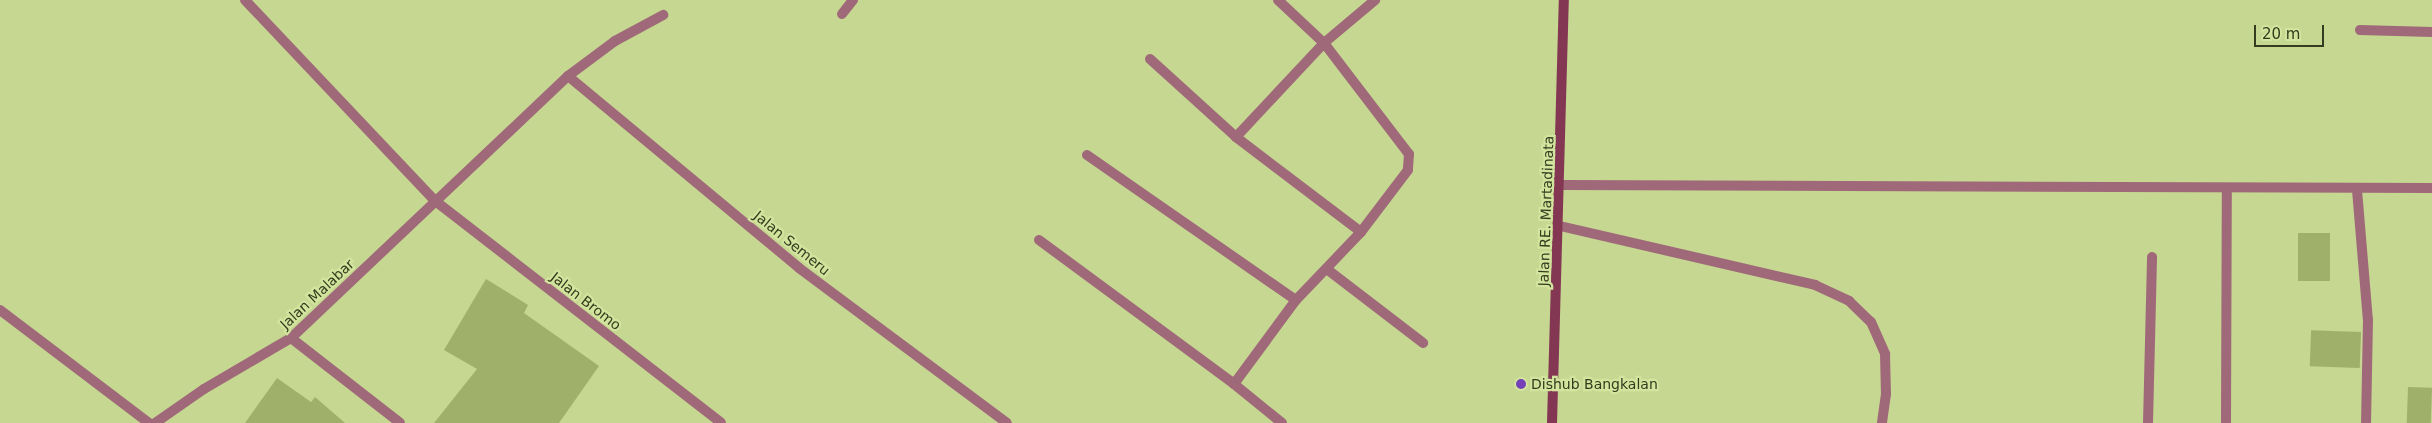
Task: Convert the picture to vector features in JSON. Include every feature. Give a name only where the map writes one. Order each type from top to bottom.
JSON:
[{"type":"main road","name":"Jalan RE. Martadinata","points":[[1552,423],[1562,185],[1564,0]]},
{"type":"street","name":"Jalan Bromo","points":[[245,0],[434,200],[721,423]]},
{"type":"street","points":[[842,14],[853,0]]},
{"type":"street","points":[[1234,384],[1296,300],[1328,270],[1361,232],[1408,170],[1410,159],[1324,43],[1278,0]]},
{"type":"street","points":[[1236,137],[1324,43],[1375,0]]},
{"type":"street","name":"Jalan Malabar","points":[[155,423],[204,389],[291,338],[434,200],[568,76],[615,41],[663,15]]},
{"type":"street","points":[[2360,30],[2432,32]]},
{"type":"street","points":[[1150,59],[1236,137],[1361,232]]},
{"type":"street","name":"Jalan Semeru","points":[[568,76],[799,268],[1008,423]]},
{"type":"street","points":[[1087,154],[1296,300]]},
{"type":"street","points":[[1562,185],[2357,190],[2432,188]]},
{"type":"street","points":[[2226,423],[2227,189]]},
{"type":"street","points":[[2357,190],[2368,320],[2366,423]]},
{"type":"street","points":[[1560,226],[1816,285],[1849,301],[1871,322],[1885,354],[1886,394],[1882,423]]},
{"type":"street","points":[[1039,240],[1234,384],[1282,423]]},
{"type":"street","points":[[2148,423],[2152,257]]},
{"type":"street","points":[[1328,270],[1423,343]]},
{"type":"street","points":[[0,310],[149,423]]},
{"type":"street","points":[[291,338],[400,423]]},
{"type":"building","points":[[2298,233],[2330,233],[2330,281],[2298,281]]},
{"type":"building","points":[[486,279],[528,305],[524,313],[599,366],[559,423],[434,423],[477,369],[444,350]]},
{"type":"building","points":[[2311,330],[2361,332],[2360,368],[2310,366]]},
{"type":"building","points":[[277,378],[311,402],[315,397],[345,423],[245,423]]},
{"type":"building","points":[[2408,387],[2432,388],[2431,423],[2407,423]]},
{"type":"place","name":"Dishub Bangkalan","points":[[1521,384]]}]
